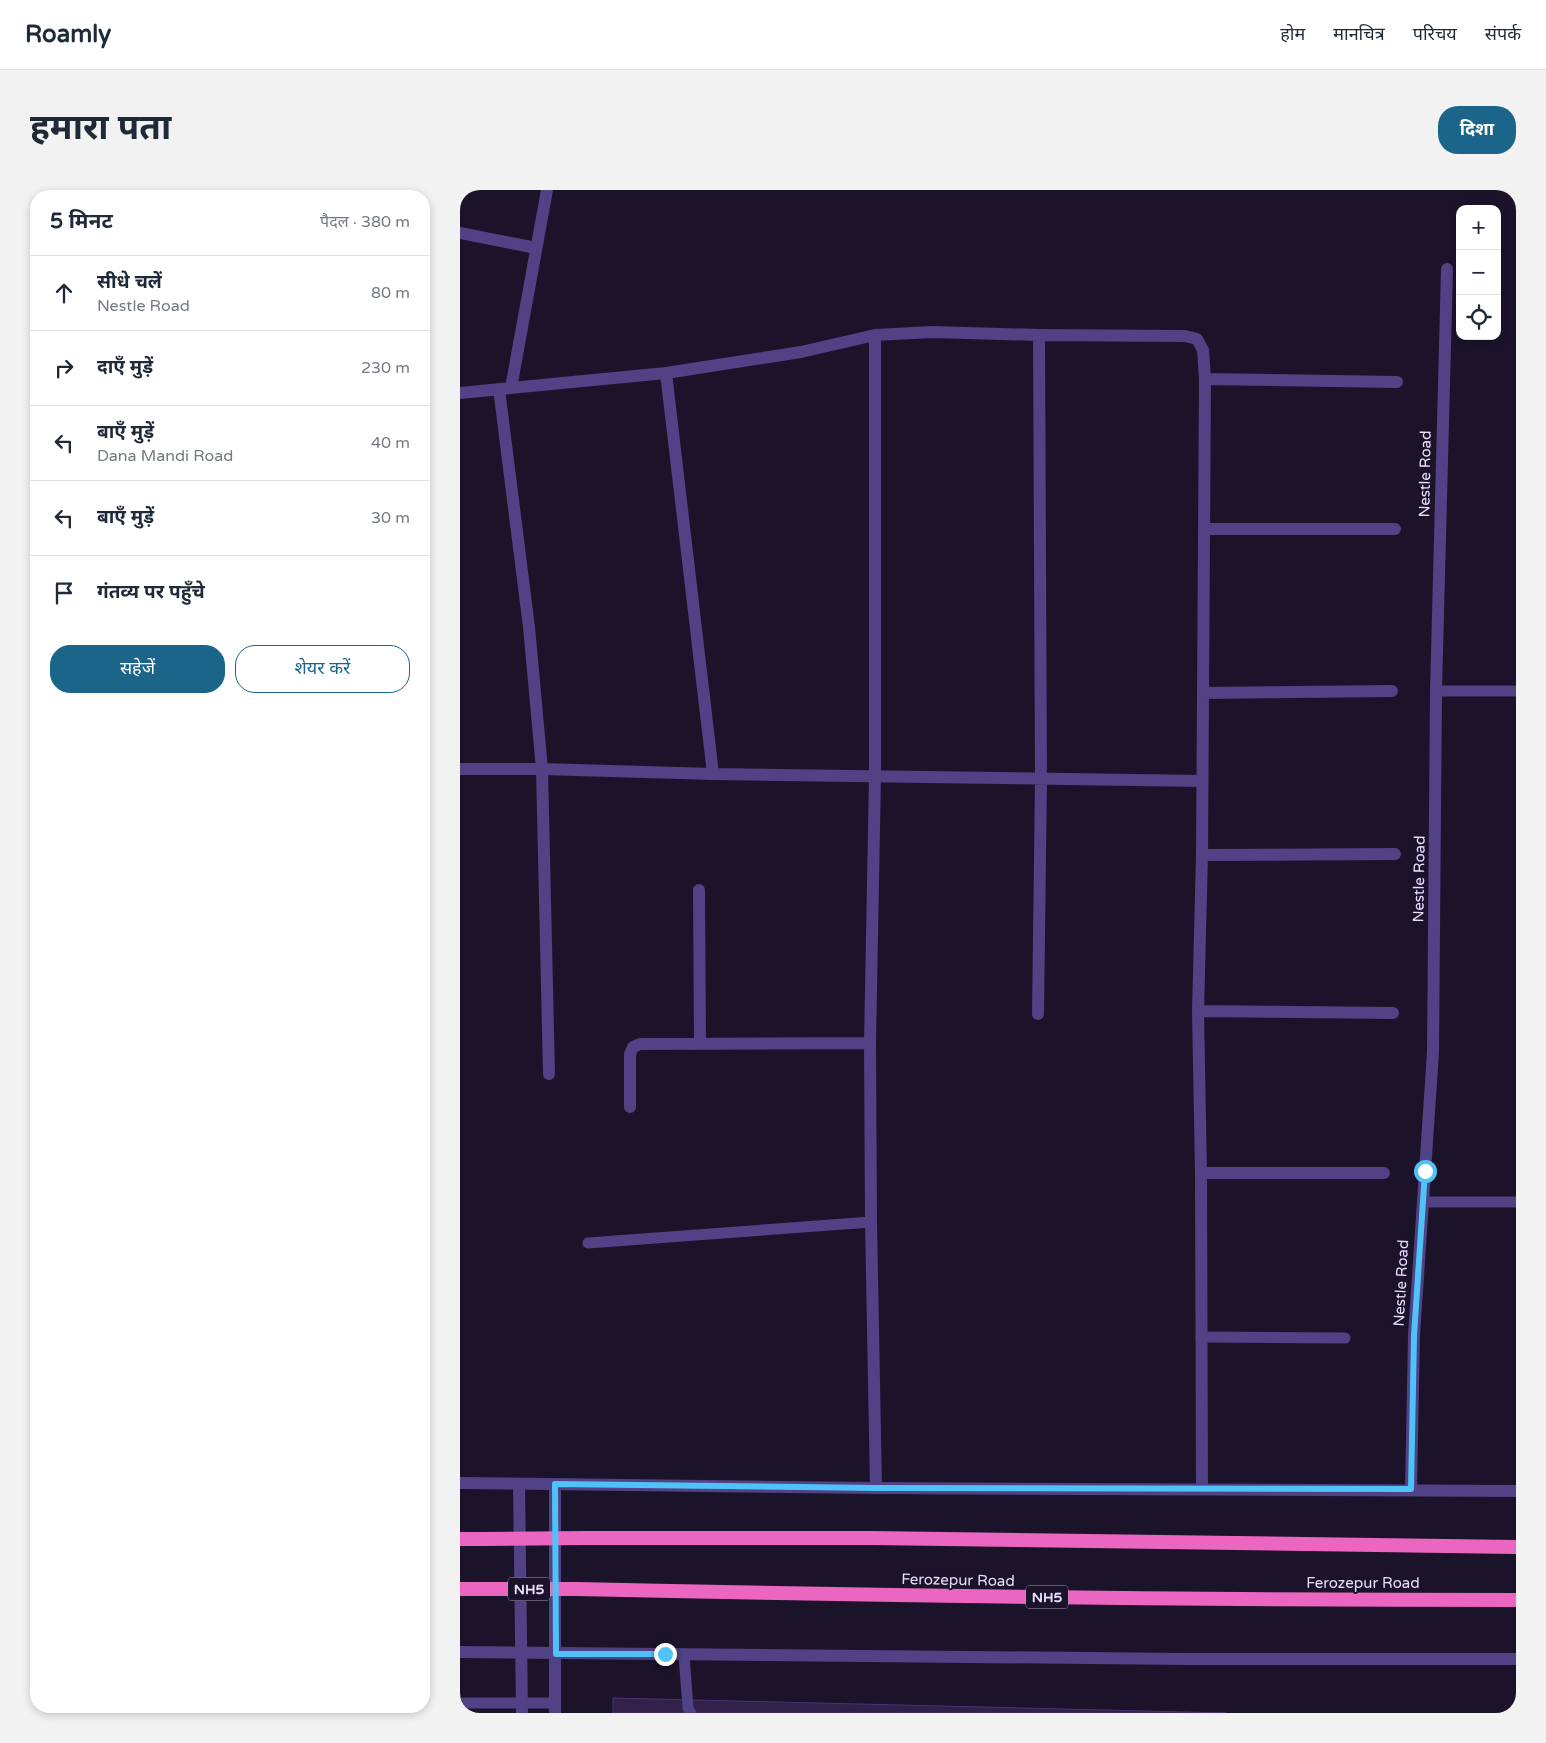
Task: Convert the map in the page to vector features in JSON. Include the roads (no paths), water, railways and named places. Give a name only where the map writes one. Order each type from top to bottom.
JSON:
[{"type":"highway","points":[[460,1538],[871,1538],[1516,1547]]},
{"type":"highway","name":"Ferozepur Road","points":[[460,1589],[577,1589],[913,1596],[1516,1600]]},
{"type":"street","points":[[547,190],[505,389],[542,769],[549,1074]]},
{"type":"street","points":[[460,233],[536,248]]},
{"type":"street","name":"Nestle Road","points":[[1411,1489],[1414,1336],[1433,1052],[1436,690],[1447,269]]},
{"type":"street","points":[[460,393],[666,373],[801,352],[875,335],[932,332],[1185,336],[1197,339],[1203,350],[1205,379],[1202,855],[1198,1011],[1201,1173],[1202,1488]]},
{"type":"street","points":[[875,335],[875,776],[870,1044],[876,1488]]},
{"type":"street","points":[[1038,1014],[1041,779],[1039,335]]},
{"type":"street","points":[[666,373],[713,774]]},
{"type":"street","points":[[1205,379],[1397,382]]},
{"type":"street","points":[[1204,529],[1394,529]]},
{"type":"street","points":[[1202,693],[1392,691]]},
{"type":"street","points":[[460,769],[1202,781]]},
{"type":"street","points":[[1202,855],[1395,854]]},
{"type":"street","points":[[699,890],[700,1044]]},
{"type":"street","points":[[1198,1011],[1393,1013]]},
{"type":"street","points":[[630,1107],[630,1054],[633,1047],[640,1044],[870,1044]]},
{"type":"street","points":[[1201,1173],[1384,1173]]},
{"type":"street","points":[[460,1483],[876,1488],[1202,1488],[1516,1491]]},
{"type":"street","points":[[519,1484],[522,1708]]},
{"type":"street","points":[[554,1708],[556,1654],[555,1484]]},
{"type":"street","points":[[460,1652],[1176,1659],[1516,1659]]},
{"type":"lane","points":[[1436,690],[1516,691]]},
{"type":"lane","points":[[1423,1202],[1516,1202]]},
{"type":"lane","points":[[588,1244],[871,1222]]},
{"type":"lane","points":[[1201,1337],[1345,1338]]},
{"type":"lane","points":[[684,1655],[688,1708],[691,1713]]},
{"type":"lane","points":[[460,1703],[522,1708],[554,1708]]}]
